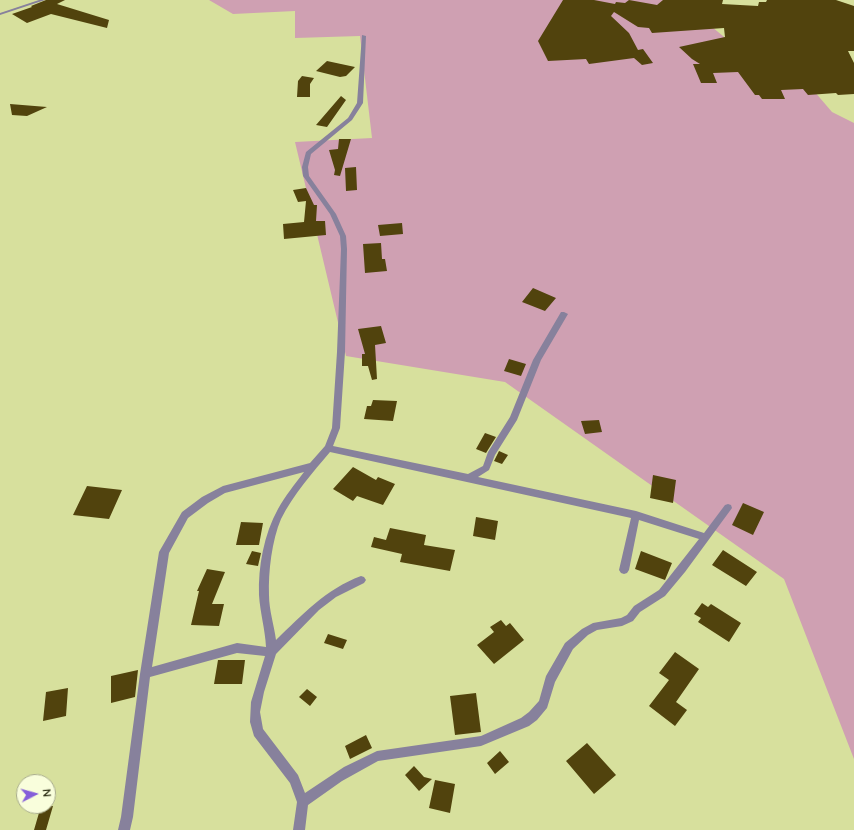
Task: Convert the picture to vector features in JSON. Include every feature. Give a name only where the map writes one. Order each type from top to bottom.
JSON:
[{"type":"street","points":[[0,14],[42,0]]},
{"type":"street","points":[[272,652],[264,595],[268,553],[276,519],[313,466],[328,448],[336,428],[341,352],[344,249],[343,236],[333,214],[309,181],[305,167],[308,153],[350,119],[360,103],[364,36]]},
{"type":"street","points":[[469,478],[486,468],[491,454],[514,418],[537,360],[564,314]]},
{"type":"street","points":[[328,448],[636,515],[706,537]]},
{"type":"street","points":[[124,830],[127,817],[145,674],[164,552],[185,515],[205,500],[223,490],[313,466]]},
{"type":"street","points":[[303,802],[328,783],[361,763],[376,756],[481,741],[525,722],[533,716],[543,704],[550,680],[569,646],[585,632],[596,626],[622,622],[630,618],[637,609],[662,593],[728,508]]},
{"type":"street","points":[[624,570],[636,515]]},
{"type":"street","points":[[299,830],[303,802],[294,779],[258,732],[254,714],[257,692],[272,652],[316,607],[333,594],[362,580]]},
{"type":"street","points":[[145,674],[237,648],[272,652]]},
{"type":"shaded area","points":[[209,0],[679,0],[756,63],[802,77],[832,112],[854,123],[854,759],[784,579],[505,382],[346,356],[295,142],[372,138],[360,36],[295,38],[295,11],[233,14]]},
{"type":"building","points":[[46,0],[65,0],[57,4],[109,20],[107,28],[51,14],[27,23],[12,14]]},
{"type":"building","points":[[563,0],[594,0],[615,4],[616,2],[625,3],[629,0],[657,5],[663,0],[723,0],[722,4],[758,6],[759,2],[766,2],[767,0],[836,0],[854,6],[854,51],[848,51],[854,63],[854,94],[838,95],[836,93],[808,95],[803,89],[781,90],[785,99],[762,99],[759,95],[755,95],[738,72],[713,73],[717,83],[701,83],[693,64],[700,64],[679,47],[725,37],[724,28],[652,33],[649,28],[638,27],[614,12],[611,16],[629,33],[638,50],[643,49],[653,63],[642,65],[634,58],[589,64],[586,59],[548,61],[538,41]]},
{"type":"building","points":[[327,61],[355,67],[346,76],[340,77],[316,71]]},
{"type":"building","points":[[302,76],[314,78],[310,84],[310,97],[297,97],[298,81]]},
{"type":"building","points":[[341,96],[346,100],[327,127],[316,125]]},
{"type":"building","points":[[10,104],[47,107],[27,116],[12,115]]},
{"type":"building","points":[[339,139],[351,139],[340,176],[334,175],[335,170],[329,150],[338,149]]},
{"type":"building","points":[[356,167],[357,190],[346,191],[345,168]]},
{"type":"building","points":[[306,188],[314,205],[317,205],[316,221],[325,221],[326,235],[284,239],[283,224],[304,222],[306,201],[298,202],[293,190]]},
{"type":"building","points":[[402,223],[403,234],[380,236],[378,225]]},
{"type":"building","points":[[381,243],[382,259],[385,259],[387,271],[365,273],[363,244]]},
{"type":"building","points":[[533,288],[556,298],[545,311],[522,302]]},
{"type":"building","points":[[381,326],[386,343],[375,345],[377,379],[372,380],[368,366],[362,366],[362,354],[365,354],[358,329]]},
{"type":"building","points":[[509,359],[526,364],[521,376],[504,371]]},
{"type":"building","points":[[373,400],[397,401],[393,421],[364,419],[367,406],[371,406]]},
{"type":"building","points":[[599,420],[602,432],[585,434],[581,421]]},
{"type":"building","points":[[485,433],[496,437],[486,453],[476,449]]},
{"type":"building","points":[[499,451],[508,455],[502,464],[494,461]]},
{"type":"building","points":[[353,467],[376,480],[378,477],[395,484],[383,505],[357,496],[353,501],[333,489]]},
{"type":"building","points":[[653,475],[676,480],[673,503],[650,498]]},
{"type":"building","points":[[87,486],[122,490],[109,519],[73,515]]},
{"type":"building","points":[[743,503],[764,512],[753,535],[732,525]]},
{"type":"building","points":[[476,517],[498,521],[495,540],[473,536]]},
{"type":"building","points":[[241,522],[263,523],[259,545],[236,545]]},
{"type":"building","points":[[390,528],[426,535],[424,545],[455,550],[450,571],[400,562],[402,554],[371,547],[374,537],[386,540]]},
{"type":"building","points":[[723,550],[757,572],[746,586],[712,565]]},
{"type":"building","points":[[252,551],[261,553],[258,566],[246,564]]},
{"type":"building","points":[[641,551],[672,563],[665,580],[635,569]]},
{"type":"building","points":[[207,569],[225,572],[212,604],[224,604],[219,626],[191,625],[199,591],[197,591]]},
{"type":"building","points":[[702,603],[708,607],[711,604],[741,623],[729,642],[698,622],[701,618],[694,614]]},
{"type":"building","points":[[501,620],[506,626],[510,623],[524,640],[494,664],[477,645],[494,632],[490,627]]},
{"type":"building","points":[[328,634],[347,640],[343,649],[324,643]]},
{"type":"building","points":[[675,652],[699,669],[676,702],[687,710],[675,726],[649,706],[669,680],[659,673]]},
{"type":"building","points":[[218,660],[245,660],[242,684],[214,684]]},
{"type":"building","points":[[138,670],[135,697],[111,703],[111,676]]},
{"type":"building","points":[[68,688],[66,716],[43,721],[46,692]]},
{"type":"building","points":[[307,689],[317,697],[310,706],[299,697]]},
{"type":"building","points":[[476,693],[481,732],[455,735],[450,696]]},
{"type":"building","points":[[366,735],[372,748],[350,759],[345,746]]},
{"type":"building","points":[[587,743],[616,775],[594,794],[566,761]]},
{"type":"building","points":[[500,751],[509,762],[495,774],[487,763]]},
{"type":"building","points":[[414,766],[424,777],[432,779],[419,791],[405,775]]},
{"type":"building","points":[[435,780],[455,784],[450,813],[429,808]]},
{"type":"building","points":[[39,814],[51,814],[46,830],[34,830]]}]
